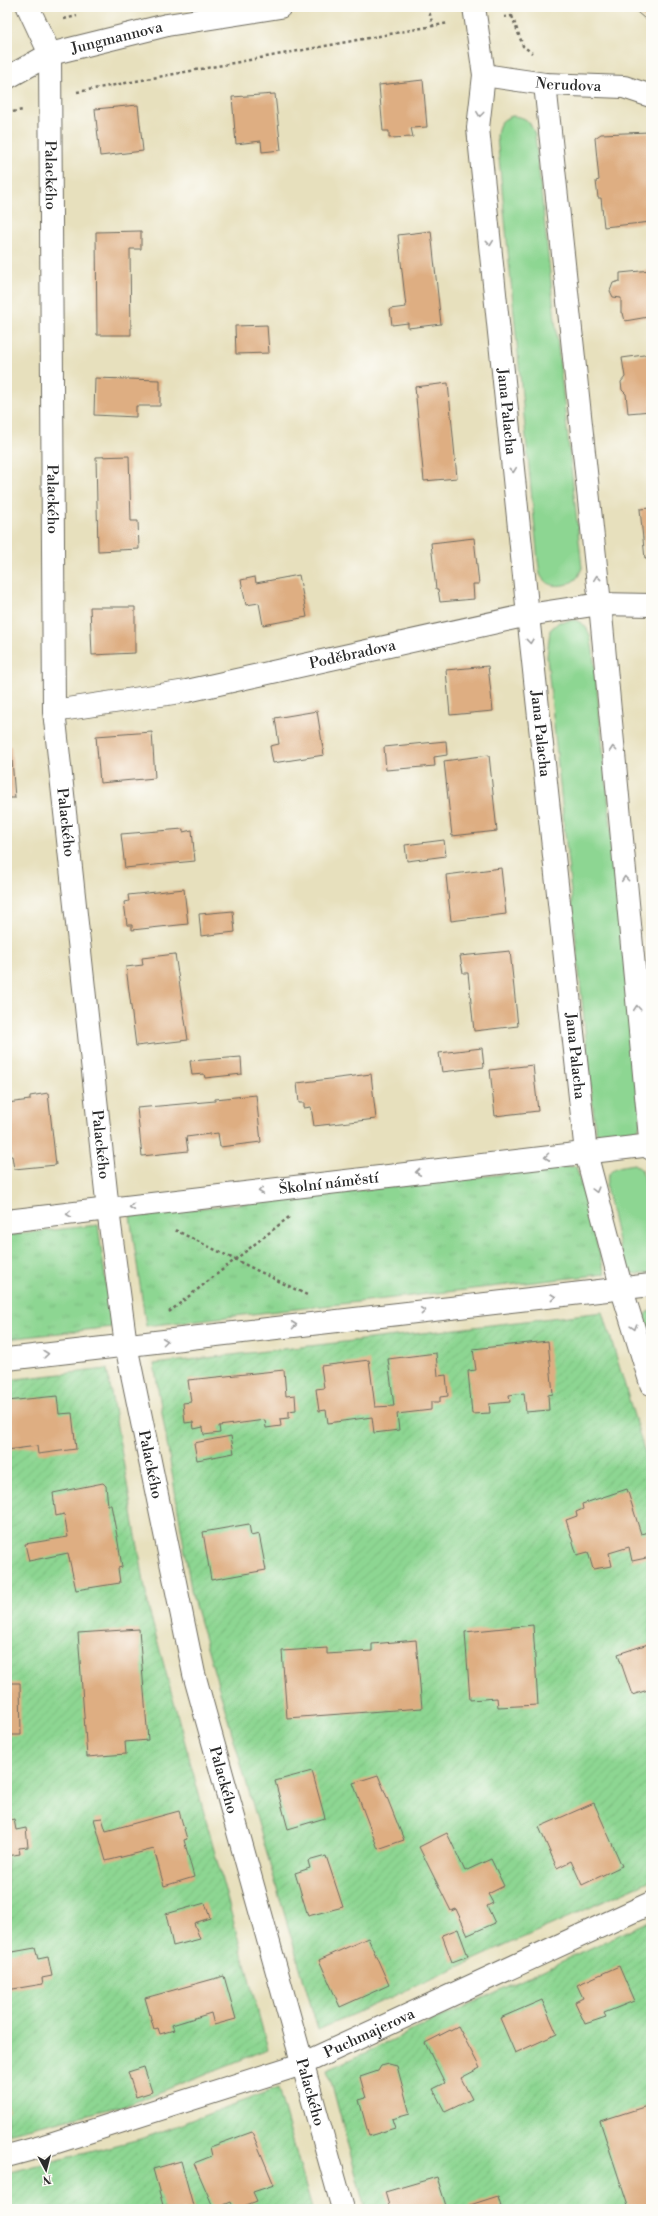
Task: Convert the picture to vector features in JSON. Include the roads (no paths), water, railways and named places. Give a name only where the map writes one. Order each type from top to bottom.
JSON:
[{"type":"street","name":"Jungmannova","points":[[28,7],[50,54]]},
{"type":"street","name":"Jungmannova","points":[[7,78],[50,54],[167,26],[280,7]]},
{"type":"street","name":"Jana Palacha","points":[[474,7],[484,75],[478,128],[528,615],[586,1153],[622,1290],[651,1384]]},
{"type":"street","name":"Palackého","points":[[50,54],[54,711],[108,1210],[126,1345],[194,1674],[343,2209]]},
{"type":"street","name":"Nerudova","points":[[484,75],[545,84],[624,87],[651,96]]},
{"type":"street","points":[[545,84],[600,604],[651,1146]]},
{"type":"street","name":"Poděbradova","points":[[54,711],[186,692],[528,615],[600,604],[651,605]]},
{"type":"street","name":"Školní náměstí","points":[[7,1221],[651,1146]]},
{"type":"street","points":[[7,1358],[353,1318],[622,1290],[651,1285]]},
{"type":"street","name":"Puchmajerova","points":[[7,2156],[44,2146],[302,2064],[651,1903]]}]
